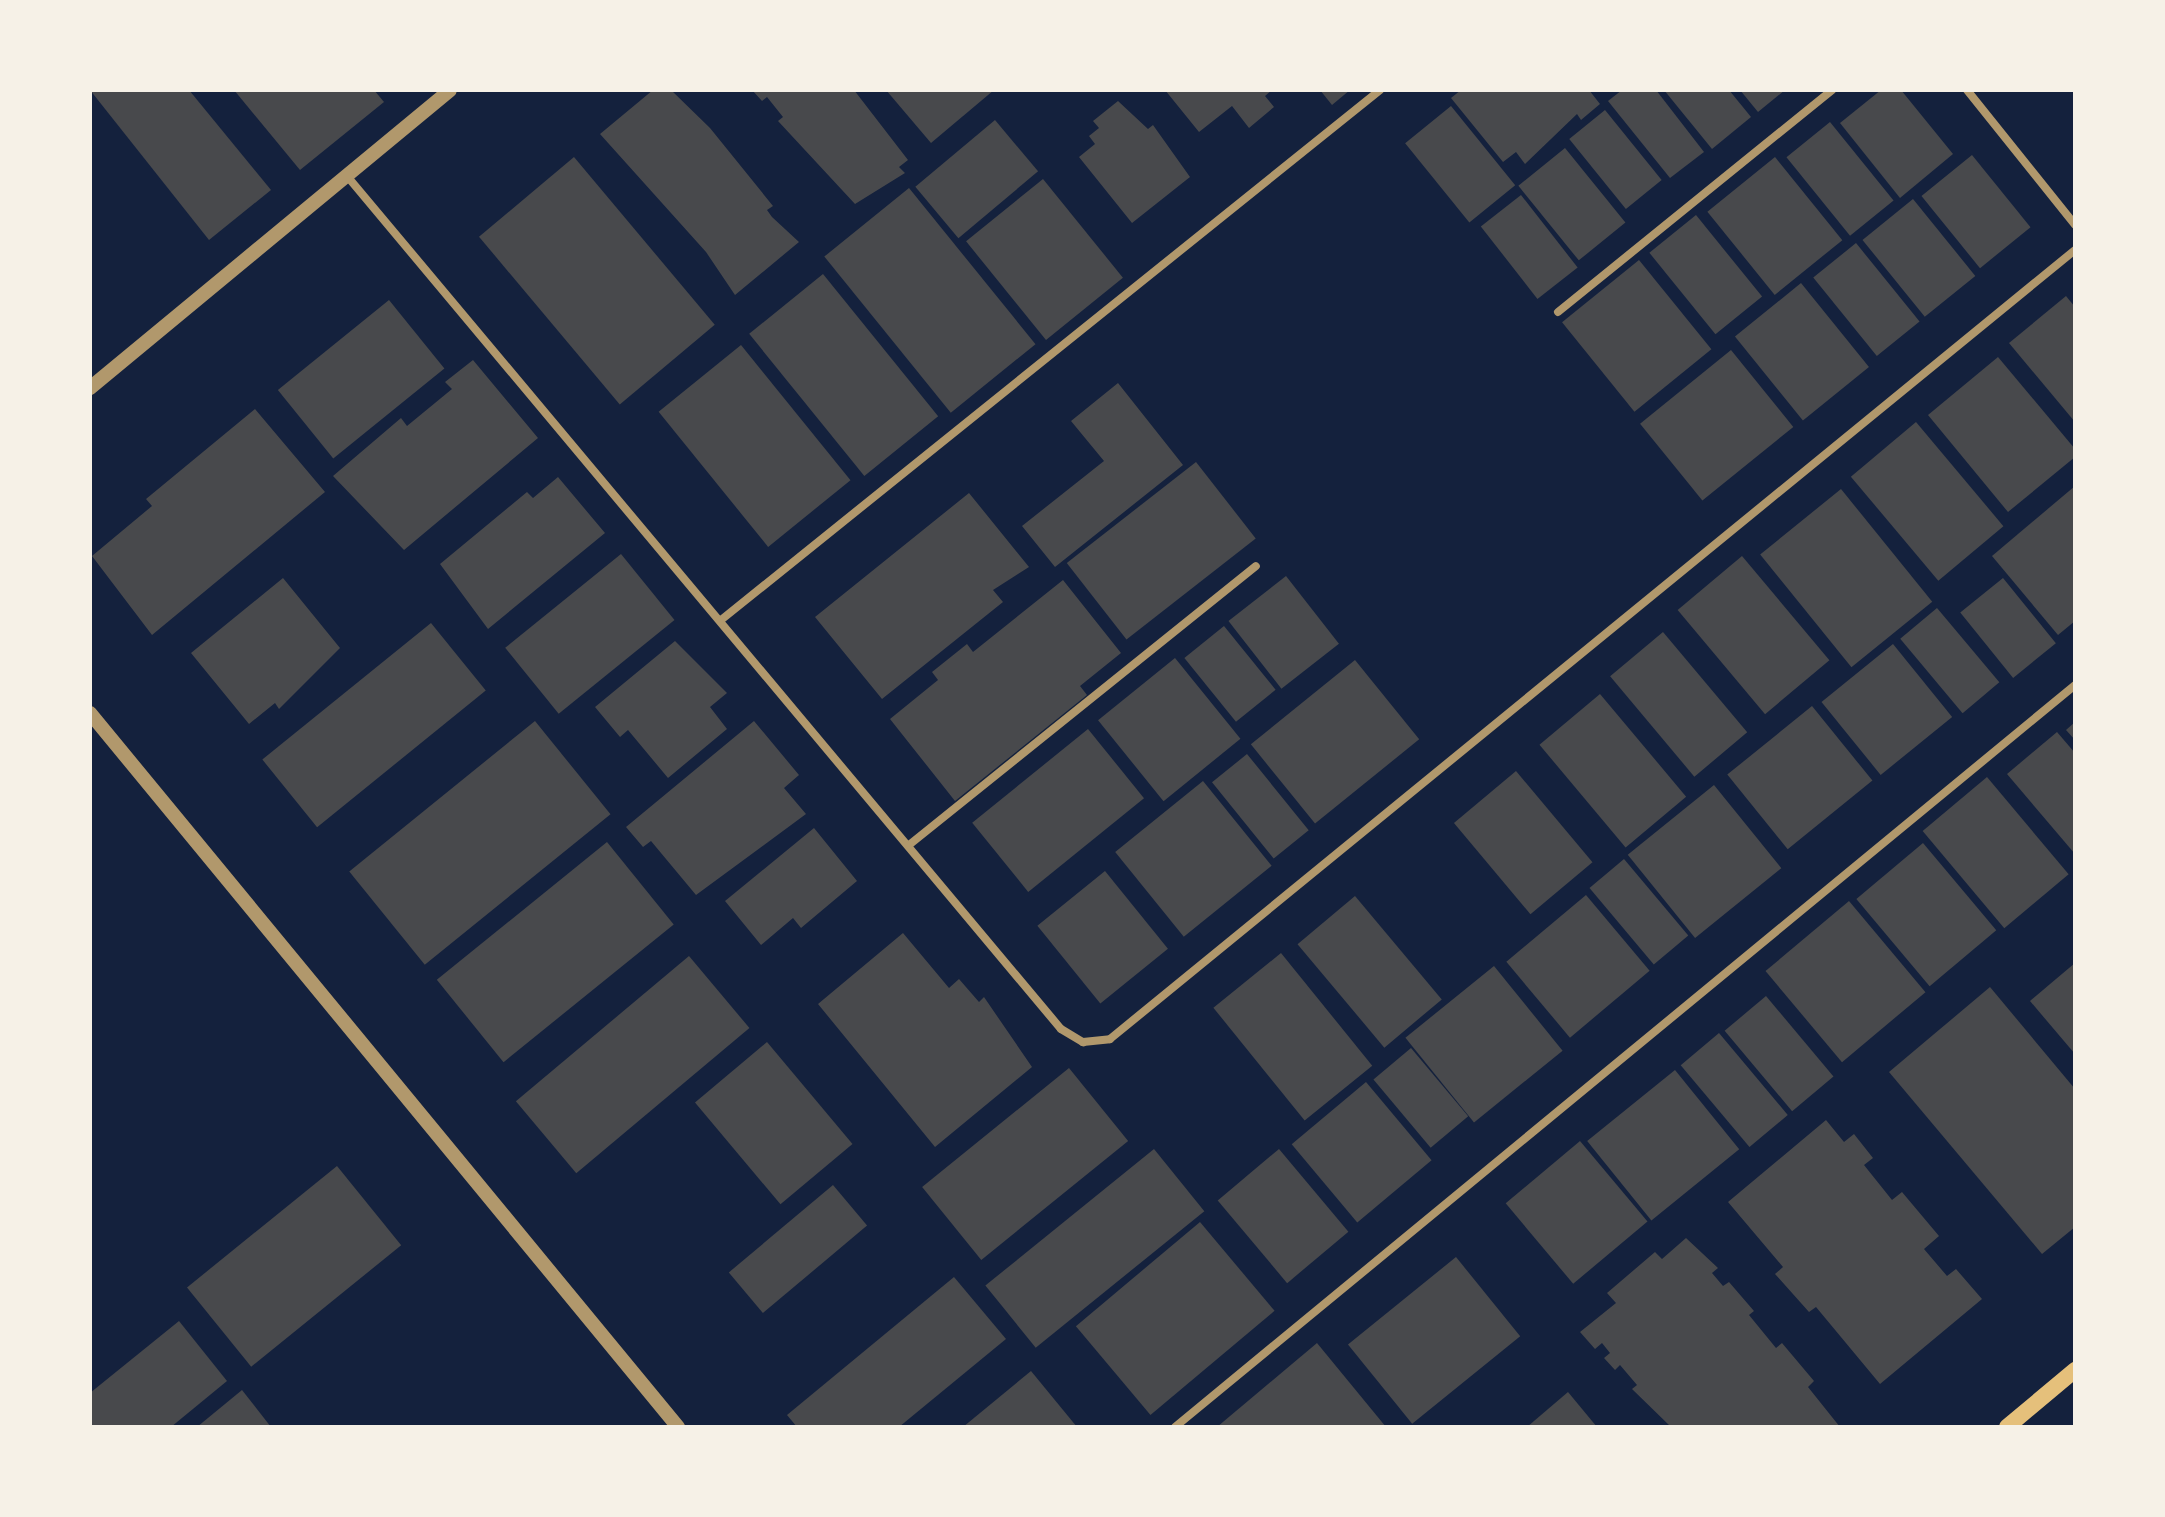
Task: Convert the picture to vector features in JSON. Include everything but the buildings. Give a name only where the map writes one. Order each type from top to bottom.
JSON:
[{"type":"main road","points":[[2007,1427],[2075,1370]]},
{"type":"street","points":[[90,388],[450,90]]},
{"type":"street","points":[[721,620],[1380,90]]},
{"type":"street","points":[[1558,312],[1832,90]]},
{"type":"street","points":[[1967,90],[2075,225]]},
{"type":"street","points":[[347,176],[1061,1029],[1083,1042],[1110,1039],[2075,250]]},
{"type":"street","points":[[909,845],[1256,566]]},
{"type":"street","points":[[1175,1427],[2075,685]]},
{"type":"street","points":[[90,713],[678,1427]]}]
